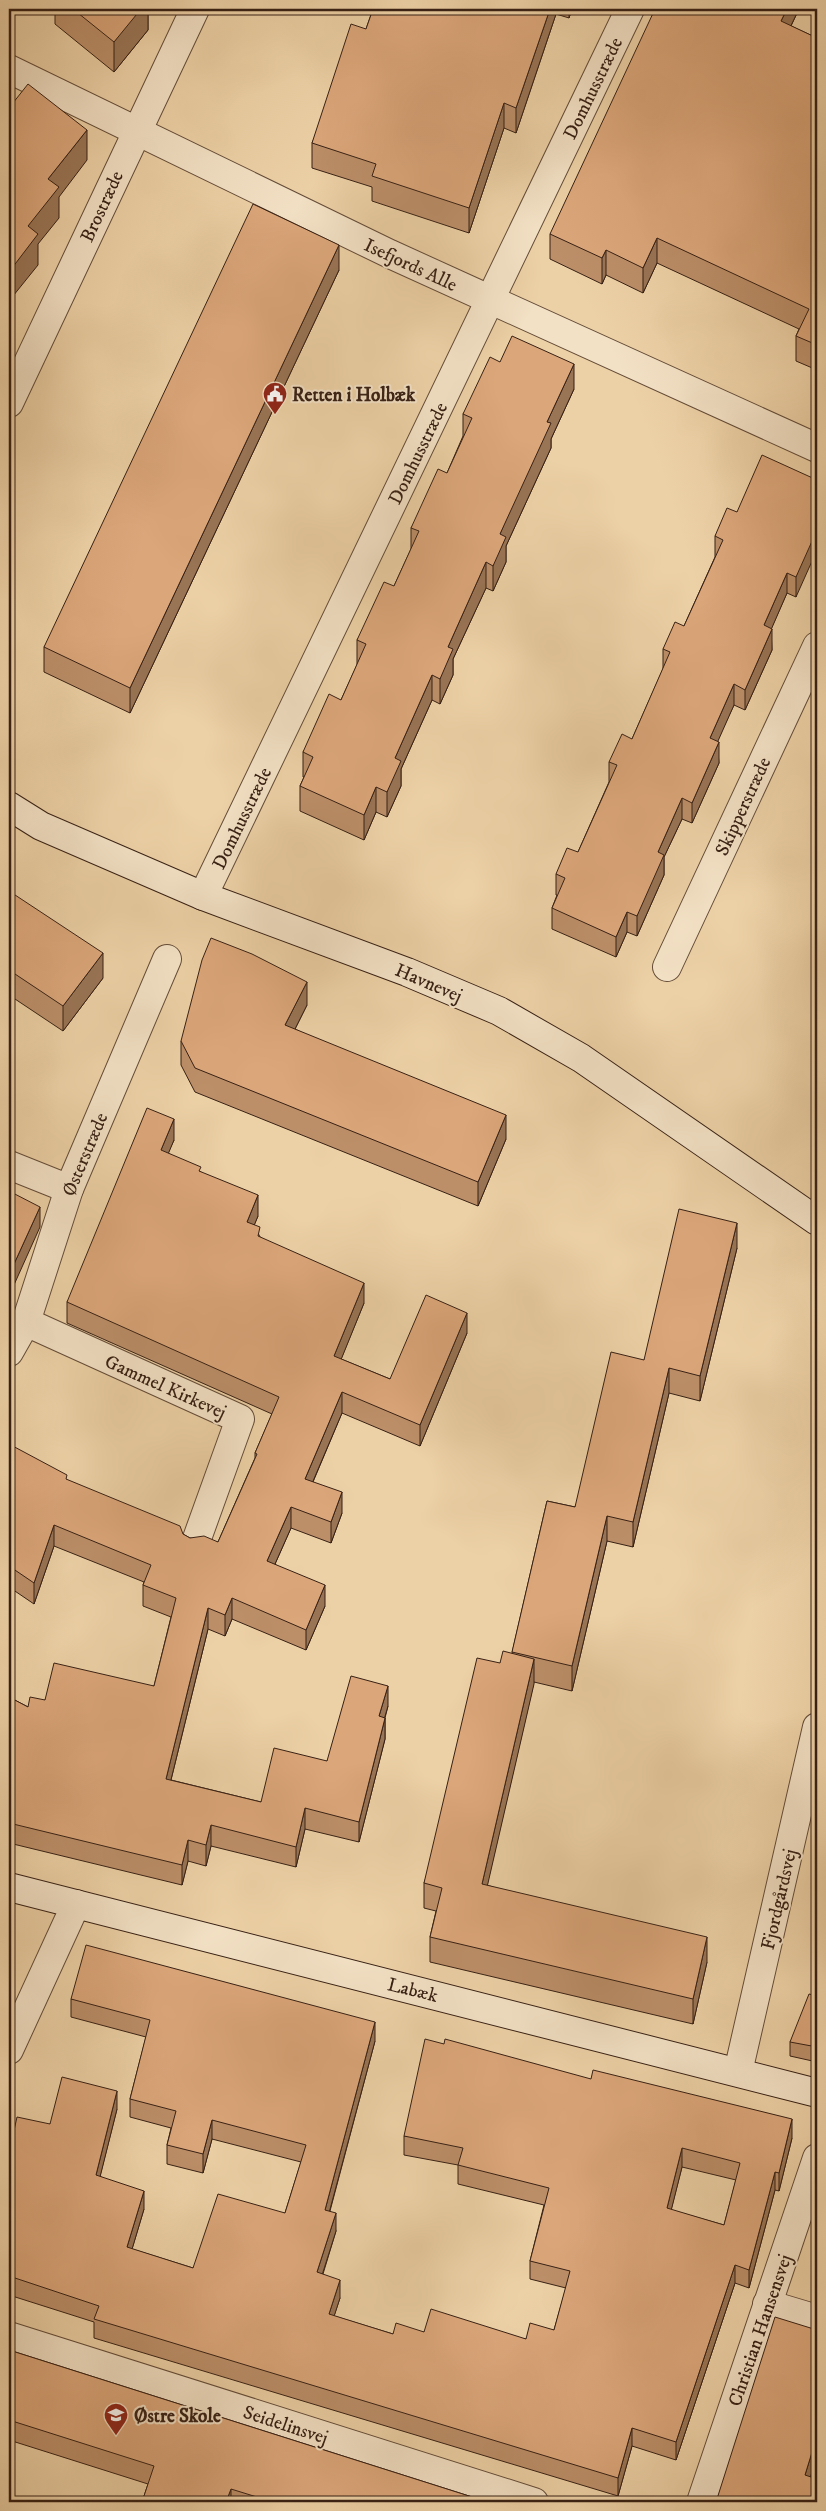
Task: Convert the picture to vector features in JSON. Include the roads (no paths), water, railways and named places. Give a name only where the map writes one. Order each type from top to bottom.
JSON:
[{"type":"street","name":"Brostræde","points":[[9,403],[195,9]]},
{"type":"street","name":"Domhusstræde","points":[[202,896],[630,9]]},
{"type":"street","name":"Isefjords Alle","points":[[9,69],[137,130],[254,190],[490,300],[817,448]]},
{"type":"street","name":"Skipperstræde","points":[[667,967],[817,646]]},
{"type":"street","name":"Havnevej","points":[[9,806],[41,826],[202,896],[407,972],[499,1012],[581,1058],[817,1221]]},
{"type":"street","name":"Østerstræde","points":[[9,1352],[26,1322],[69,1189],[167,959]]},
{"type":"street","points":[[9,1165],[69,1189]]},
{"type":"street","name":"Gammel Kirkevej","points":[[26,1322],[240,1419],[195,1544]]},
{"type":"street","name":"Fjordgårdsvej","points":[[738,2072],[817,1727]]},
{"type":"street","name":"Labæk","points":[[9,1887],[817,2092]]},
{"type":"street","points":[[9,2050],[76,1904]]},
{"type":"street","name":"Christian Hansensvej","points":[[701,2502],[817,2158]]},
{"type":"street","points":[[767,2304],[817,2319]]},
{"type":"street","name":"Seidelinsvej","points":[[9,2336],[534,2502]]},
{"type":"place","name":"Retten i Holbæk","points":[[275,415]]},
{"type":"place","name":"Østre Skole","points":[[116,2436]]}]
